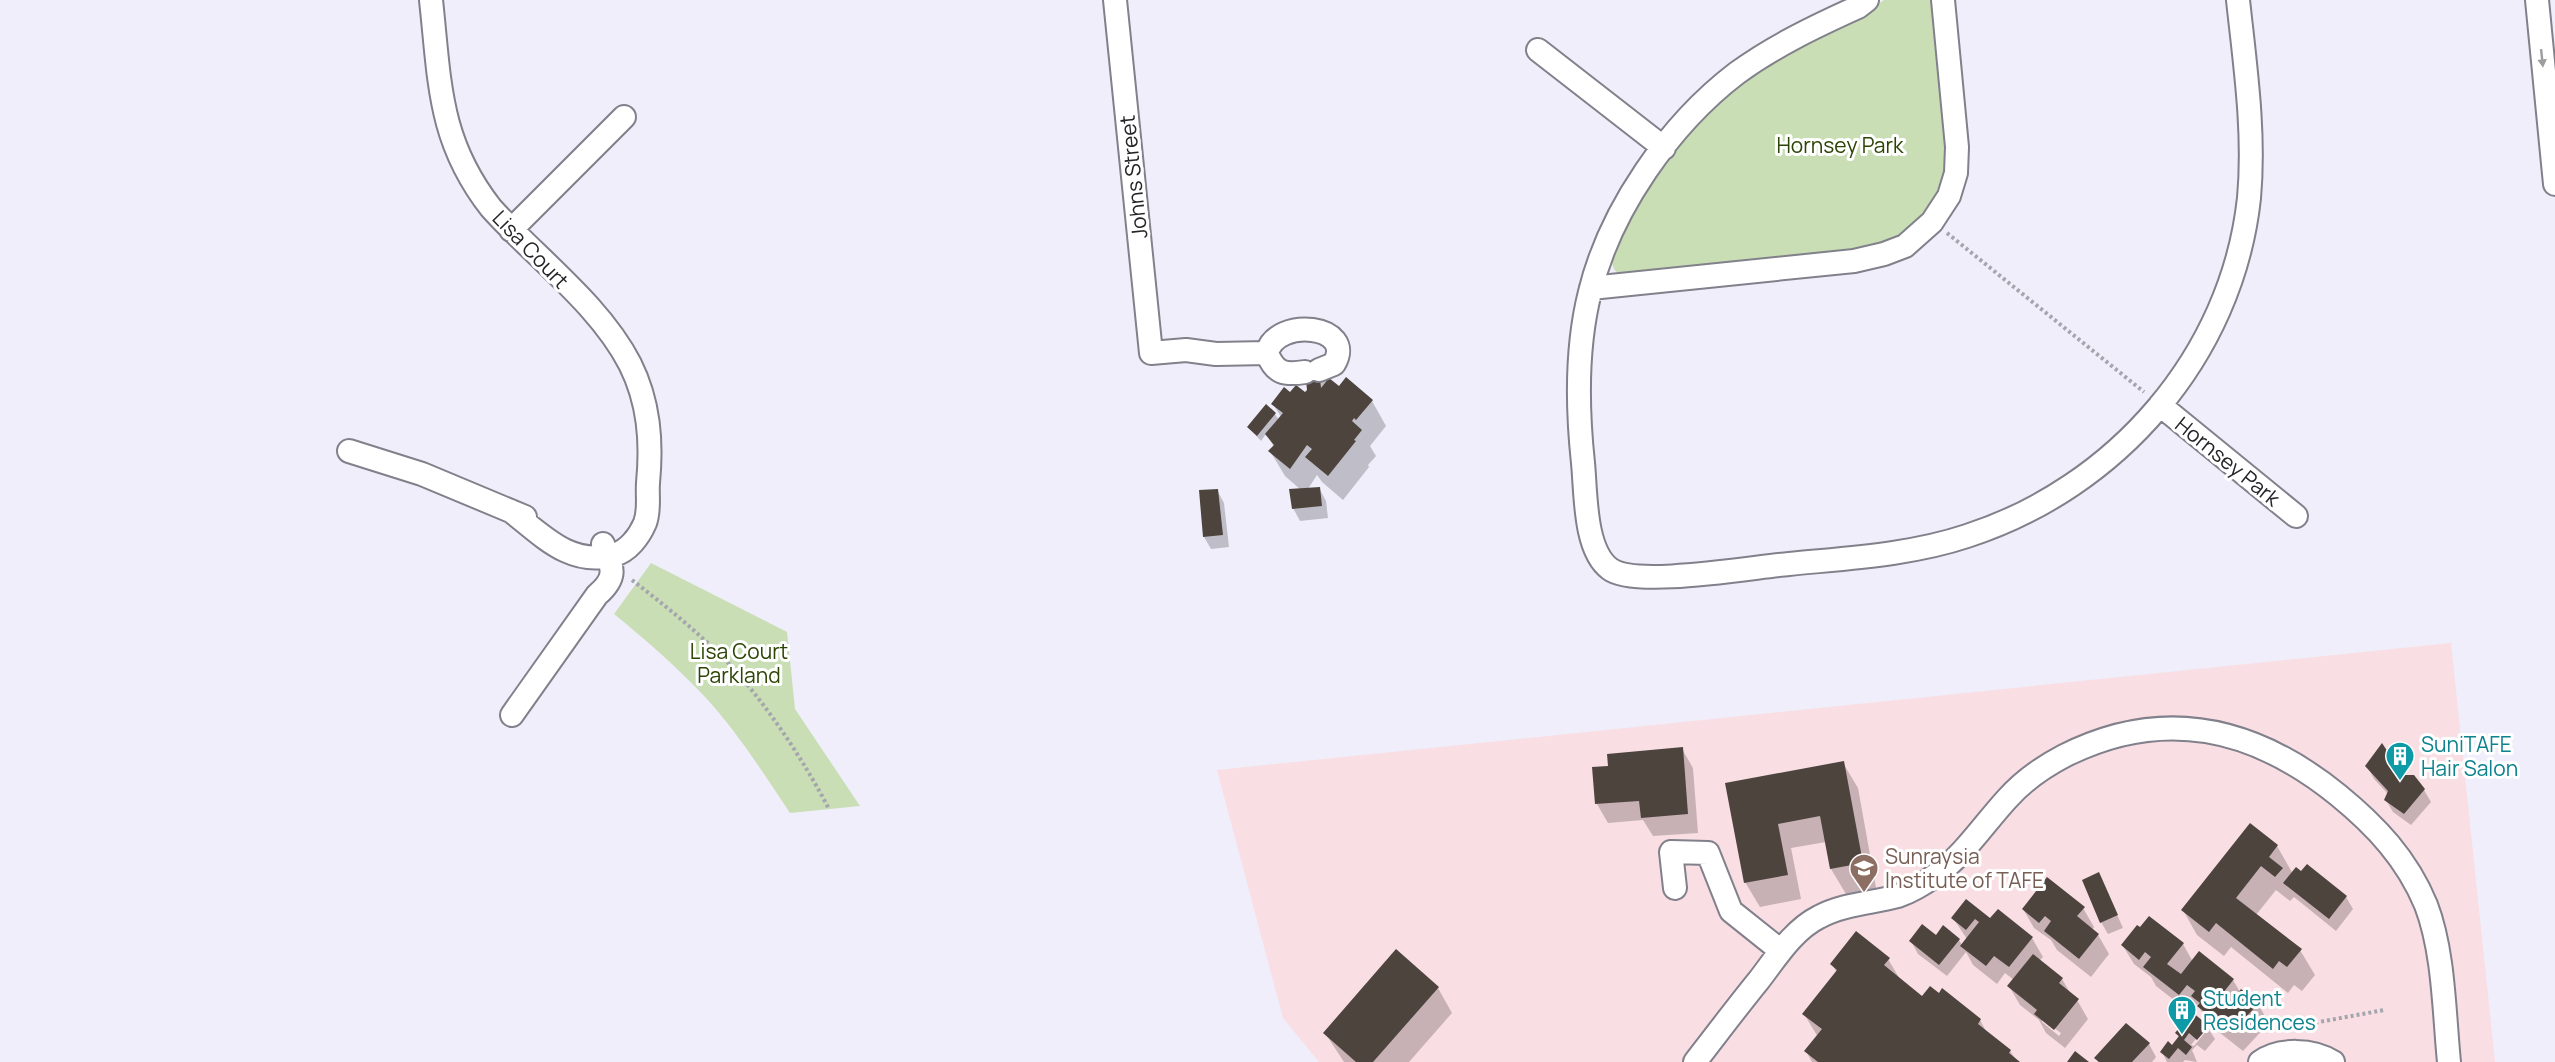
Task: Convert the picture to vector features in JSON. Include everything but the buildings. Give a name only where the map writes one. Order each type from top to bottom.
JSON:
[{"type":"street","name":"Lisa Court","points":[[431,0],[441,88],[451,139],[475,188],[511,230],[601,321],[618,342],[630,364],[646,410],[651,461],[648,486],[625,531],[603,553]]},
{"type":"street","name":"Johns Street","points":[[1115,0],[1151,354],[1186,350],[1216,354],[1267,352]]},
{"type":"street","name":"Hornsey Park","points":[[1867,0],[1858,7],[1790,39],[1735,75],[1698,108],[1664,148],[1638,184],[1619,217],[1591,288],[1583,330],[1579,404],[1590,529],[1593,545],[1608,568],[1630,576],[1645,578],[1884,554],[1964,538],[2012,520],[2050,501],[2123,446],[2160,405],[2187,370],[2208,335],[2227,291],[2241,244],[2248,198],[2251,153],[2249,103],[2238,0]]},
{"type":"street","points":[[1591,288],[1854,261],[1905,246],[1932,222],[1949,196],[1956,173],[1956,136],[1943,0]]},
{"type":"street","points":[[2536,0],[2555,184]]},
{"type":"street","points":[[1538,50],[1664,148]]},
{"type":"street","points":[[511,230],[624,117]]},
{"type":"street","points":[[1322,331],[1334,338],[1338,353],[1334,364],[1312,371],[1289,374],[1282,372],[1272,364],[1267,352],[1272,340],[1284,333],[1322,331]]},
{"type":"street","name":"Hornsey Park","points":[[2160,405],[2296,516]]},
{"type":"street","points":[[349,451],[422,474],[547,524],[603,553],[597,595],[512,715]]},
{"type":"street","points":[[1695,1062],[1781,951],[1817,917],[1832,911],[1900,895],[1920,886],[1940,872],[1960,853],[2008,797],[2026,781],[2065,756],[2090,744],[2136,730],[2182,728],[2221,733],[2250,741],[2277,753],[2307,771],[2358,811],[2391,844],[2424,901],[2433,927],[2449,1062]]},
{"type":"street","points":[[1675,888],[1671,852],[1708,853],[1731,911],[1781,951]]},
{"type":"street","points":[[2260,1062],[2277,1053],[2317,1055],[2333,1062]]},
{"type":"path","points":[[1932,222],[2160,405]]},
{"type":"path","points":[[632,580],[665,606],[733,669],[798,757],[829,809]]},
{"type":"path","points":[[2292,1027],[2384,1010]]},
{"type":"shaded area","name":"Sunraysia Institute of TAFE","points":[[2451,643],[2495,1062],[1319,1062],[1283,1018],[1217,770]]},
{"type":"green space","name":"Hornsey Park","points":[[1884,0],[1932,0],[1947,146],[1940,184],[1925,213],[1900,235],[1864,249],[1619,274],[1612,260],[1636,206],[1669,155],[1710,109],[1757,70],[1783,54],[1860,16]]},
{"type":"green space","name":"Lisa Court Parkland","points":[[651,563],[787,632],[795,709],[860,806],[790,813],[740,739],[718,711],[662,654],[614,614]]},
{"type":"place","name":"SuniTAFE Hair Salon","points":[[2400,782]]},
{"type":"place","name":"Sunraysia Institute of TAFE","points":[[1864,894]]},
{"type":"place","name":"Student Residences","points":[[2182,1036]]}]
